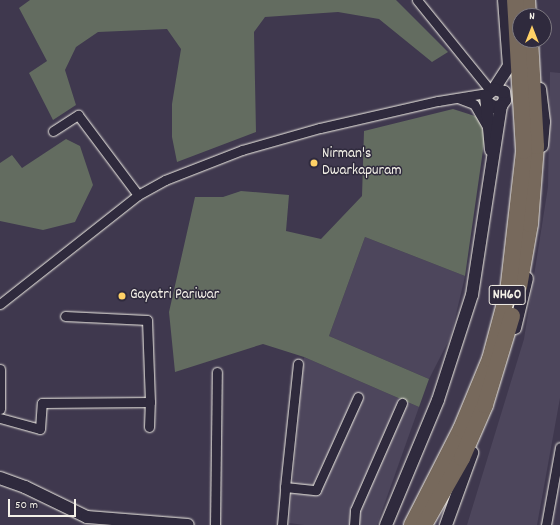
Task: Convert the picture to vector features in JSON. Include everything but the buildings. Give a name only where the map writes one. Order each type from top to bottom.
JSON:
[{"type":"highway","name":"NH60","points":[[412,525],[461,429],[490,359],[508,292],[524,151],[515,0]]},
{"type":"highway","name":"NH60","points":[[424,525],[462,458],[485,405],[507,339],[519,289],[530,224],[536,146],[533,48]]},
{"type":"street","points":[[417,0],[490,94],[494,107],[501,106]]},
{"type":"street","points":[[471,103],[490,94],[509,66],[504,0]]},
{"type":"street","points":[[446,525],[468,463],[485,424],[513,338],[527,278],[538,205],[544,122],[534,48]]},
{"type":"street","points":[[0,304],[138,195],[165,180],[242,150],[320,128],[455,98],[504,92],[505,100],[501,106],[492,155],[483,238],[472,295],[438,400],[386,525]]},
{"type":"street","points":[[490,94],[488,128],[492,155]]},
{"type":"street","points":[[455,98],[471,103],[482,114],[488,128]]},
{"type":"street","points":[[54,131],[78,115],[138,195]]},
{"type":"street","points":[[65,316],[147,320],[150,402],[149,427]]},
{"type":"street","points":[[282,525],[298,364]]},
{"type":"street","points":[[0,369],[0,409]]},
{"type":"street","points":[[215,525],[217,372]]},
{"type":"street","points":[[285,487],[316,490],[358,397]]},
{"type":"street","points":[[0,418],[40,429],[42,403],[150,402]]},
{"type":"street","points":[[354,525],[355,510],[402,403]]},
{"type":"street","points":[[546,525],[560,447]]},
{"type":"street","points":[[0,478],[26,487],[87,517],[188,525]]},
{"type":"shaded area","points":[[550,72],[560,73],[560,398],[537,525],[467,525],[524,339],[548,187]]},
{"type":"shaded area","points":[[365,237],[465,276],[451,336],[429,379],[329,336]]},
{"type":"shaded area","points":[[304,357],[419,407],[377,525],[304,525],[289,523]]},
{"type":"green space","points":[[30,0],[396,0],[448,52],[432,62],[379,19],[338,12],[265,17],[254,32],[256,132],[177,162],[172,137],[172,104],[181,49],[167,29],[98,32],[76,47],[65,70],[76,105],[53,120],[29,73],[47,61],[19,8]]},
{"type":"green space","points":[[453,109],[478,117],[485,136],[465,276],[365,237],[329,336],[429,379],[419,407],[304,357],[263,344],[175,372],[169,312],[195,197],[223,197],[241,191],[289,195],[286,231],[321,239],[362,196],[364,131]]},
{"type":"green space","points":[[66,139],[80,146],[93,185],[75,222],[43,230],[0,221],[0,163],[12,155],[22,168]]},
{"type":"place","name":"Nirman's Dwarkapuram","points":[[314,163]]},
{"type":"place","name":"Gayatri Pariwar","points":[[122,296]]}]
